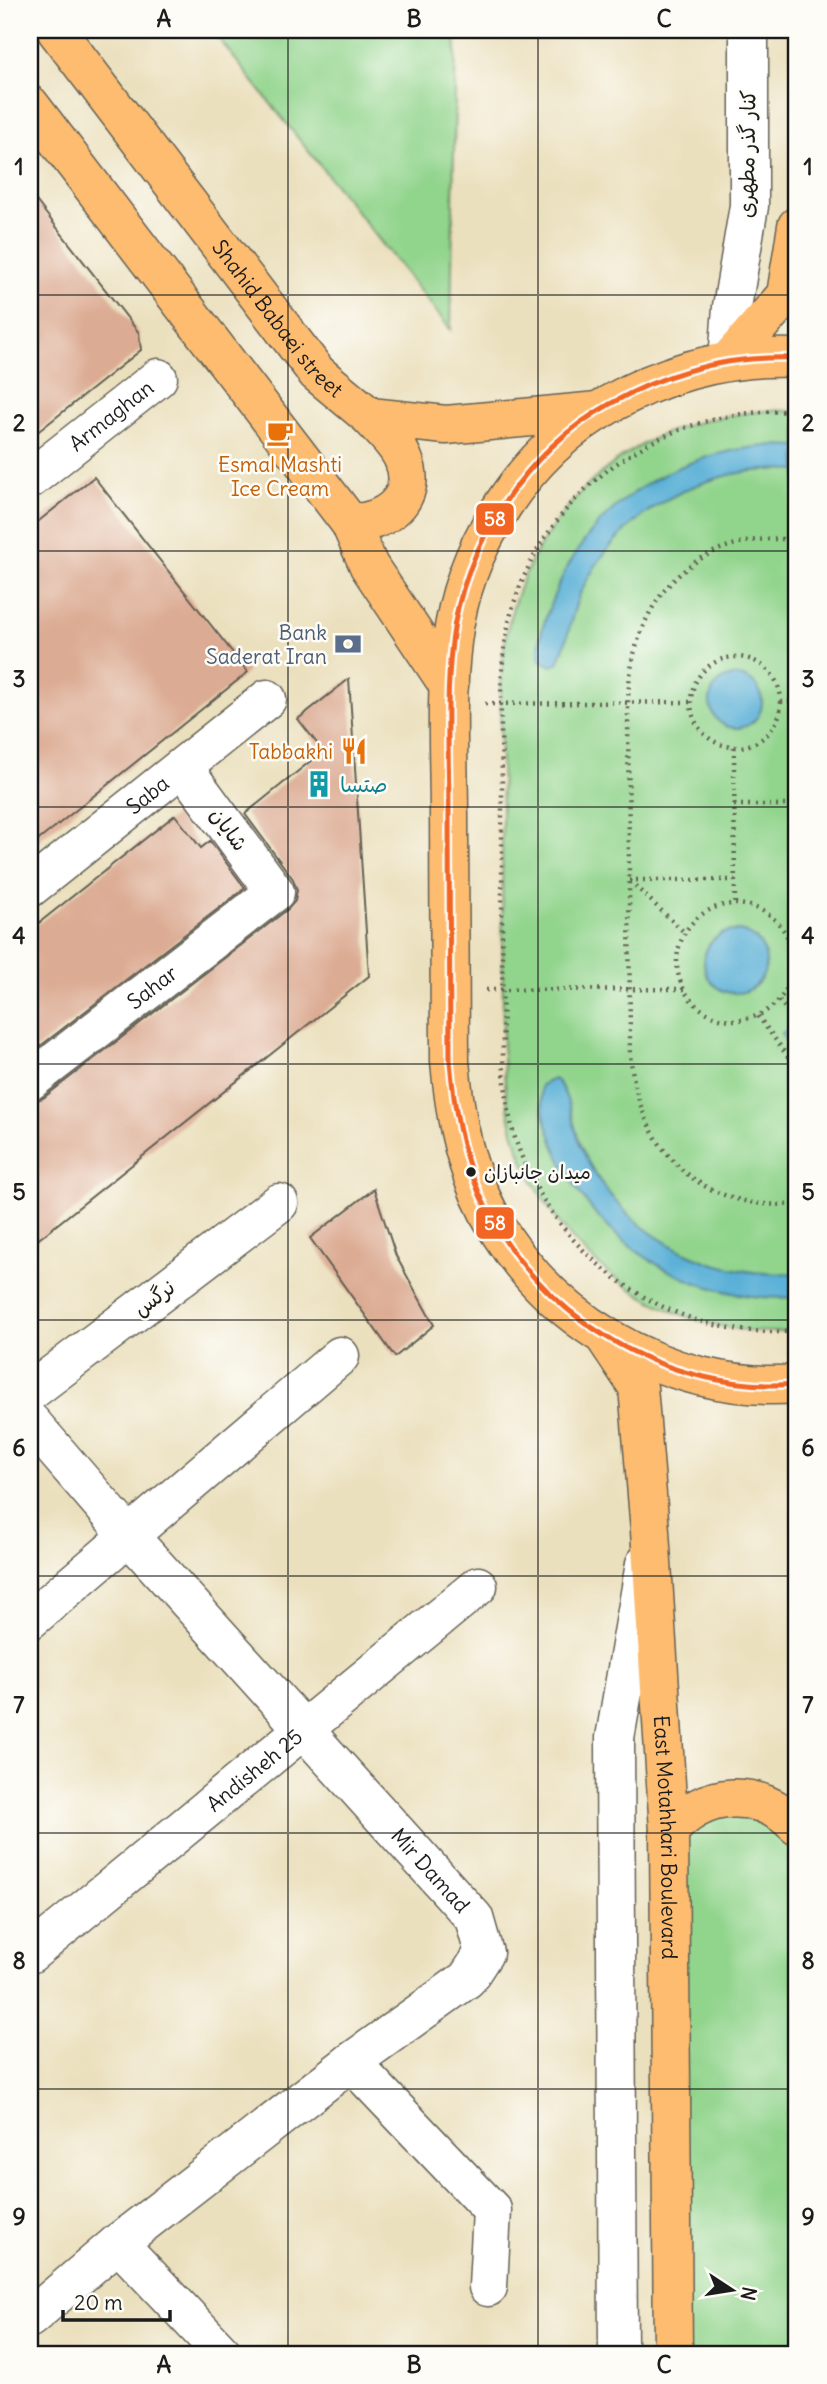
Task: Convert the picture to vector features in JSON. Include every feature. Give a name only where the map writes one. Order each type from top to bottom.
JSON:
[{"type":"main road","name":"Shahid Babaei street","points":[[67,36],[317,373],[370,417],[404,459],[409,481],[404,494],[387,514],[376,520],[350,523]]},
{"type":"main road","points":[[30,105],[350,523],[369,566],[449,695]]},
{"type":"main road","points":[[728,361],[786,295],[797,226]]},
{"type":"main road","points":[[797,358],[728,361],[682,371],[638,388],[598,411],[560,439],[527,472],[499,510],[477,551],[461,596],[452,641],[449,695],[450,990],[454,1106],[464,1152],[481,1195],[503,1237],[531,1274],[564,1307],[602,1335],[643,1357],[687,1373],[733,1383],[797,1384]]},
{"type":"main road","points":[[370,417],[446,425],[598,411]]},
{"type":"main road","name":"East Motahhari Boulevard","points":[[602,1335],[638,1387],[650,1531],[669,1831],[673,2354]]},
{"type":"main road","points":[[669,1831],[697,1806],[734,1797],[770,1805],[797,1826]]},
{"type":"street","name":"کنار گذر مطهری","points":[[728,361],[732,307],[749,206],[749,30]]},
{"type":"street","name":"Armaghan","points":[[30,479],[158,378]]},
{"type":"street","name":"Saba","points":[[30,888],[267,699]]},
{"type":"street","name":"شایان","points":[[183,767],[275,892]]},
{"type":"street","name":"Sahar","points":[[30,1081],[275,892]]},
{"type":"street","name":"نرگس","points":[[30,1392],[279,1203]]},
{"type":"street","points":[[30,1620],[340,1356]]},
{"type":"street","name":"Mir Damad","points":[[30,1421],[129,1536],[474,1918],[484,1952],[467,1979],[351,2062],[118,2243],[30,2318]]},
{"type":"street","points":[[618,2354],[615,1738],[650,1531]]},
{"type":"street","name":"Andisheh 25","points":[[30,1954],[478,1586]]},
{"type":"street","points":[[351,2062],[492,2210],[488,2287]]},
{"type":"street","points":[[118,2243],[223,2354]]},
{"type":"street","points":[[662,2354],[672,2284]]},
{"type":"path","points":[[797,412],[736,413],[697,422],[661,436],[626,455],[595,479],[568,507],[545,538],[526,573],[512,610],[504,648],[502,704],[506,1098],[515,1137],[541,1196],[571,1239],[599,1266],[631,1290],[665,1308],[702,1322],[740,1330],[797,1331]]},
{"type":"path","points":[[797,540],[754,539],[734,544],[696,562],[679,575],[658,598],[642,625],[630,666],[628,702],[632,1079],[644,1119],[660,1146],[682,1170],[717,1192],[758,1204],[797,1204]]},
{"type":"path","points":[[728,657],[744,657],[771,673],[779,686],[781,702],[780,716],[762,740],[734,747],[720,745],[699,728],[691,702],[693,687],[701,673],[713,663],[728,657]]},
{"type":"path","points":[[449,695],[502,704],[691,702]]},
{"type":"path","points":[[781,702],[797,701]]},
{"type":"path","points":[[734,747],[735,904]]},
{"type":"path","points":[[734,805],[797,805]]},
{"type":"path","points":[[629,880],[734,880]]},
{"type":"path","points":[[629,880],[685,933]]},
{"type":"path","points":[[735,904],[766,912],[788,937],[793,953],[793,970],[779,1000],[758,1016],[741,1020],[708,1013],[684,989],[677,960],[685,933],[706,912],[735,904]]},
{"type":"path","points":[[788,937],[797,932]]},
{"type":"path","points":[[450,990],[684,989]]},
{"type":"path","points":[[779,1000],[797,1024]]},
{"type":"path","points":[[758,1016],[797,1069]]},
{"type":"green space","points":[[212,30],[456,30],[451,330]]},
{"type":"green space","name":"میدان جانبازان","points":[[775,410],[797,412],[797,1331],[750,1331],[705,1322],[662,1306],[623,1284],[588,1255],[558,1220],[533,1181],[515,1138],[503,1059],[501,691],[504,649],[511,615],[522,583],[537,551],[578,495],[631,451],[661,435],[703,421]]},
{"type":"green space","points":[[697,1806],[797,1826],[797,2354],[673,2354],[681,1816]]},
{"type":"water","points":[[775,445],[797,446],[797,470],[763,470],[730,475],[698,485],[668,499],[641,517],[617,540],[596,566],[579,596],[558,663],[552,666],[540,660],[539,646],[544,624],[567,568],[587,538],[611,511],[638,490],[669,472],[702,459]]},
{"type":"water","points":[[736,676],[746,678],[754,684],[760,692],[760,712],[754,720],[746,726],[736,728],[726,726],[718,720],[712,712],[710,702],[712,692],[718,684],[726,678]]},
{"type":"water","points":[[729,931],[741,931],[757,940],[764,950],[764,974],[757,984],[741,993],[729,993],[718,988],[709,979],[704,968],[704,956],[709,945],[718,936]]},
{"type":"water","points":[[790,1027],[797,1037],[797,1056],[781,1034]]},
{"type":"water","points":[[554,1079],[563,1090],[581,1147],[597,1177],[617,1203],[641,1226],[669,1244],[730,1268],[763,1273],[797,1273],[797,1297],[759,1297],[722,1291],[686,1279],[652,1261],[621,1239],[594,1212],[572,1182],[555,1147],[541,1101],[541,1085]]},
{"type":"building","points":[[30,193],[139,333],[141,350],[30,438]]},
{"type":"building","points":[[94,477],[248,672],[30,847],[30,528]]},
{"type":"building","points":[[349,679],[369,976],[30,1246],[30,1102],[43,1098],[295,901],[297,890],[293,879],[245,814],[323,751],[298,719]]},
{"type":"building","points":[[175,815],[201,848],[210,841],[245,888],[30,1054],[30,930]]},
{"type":"building","points":[[374,1189],[396,1256],[434,1325],[395,1357],[310,1238]]},
{"type":"transit line","name":"58","points":[[797,358],[748,359],[724,363],[654,382],[610,404],[579,424],[551,448],[503,505],[484,537],[469,571],[458,606],[452,642],[448,730],[450,1061],[459,1129],[480,1195],[503,1238],[533,1277],[569,1310],[609,1339],[653,1361],[700,1376],[748,1384],[797,1384]]},
{"type":"place","name":"Esmal Mashti Ice Cream","points":[[280,433]]},
{"type":"place","name":"Bank Saderat Iran","points":[[348,644]]},
{"type":"place","name":"Tabbakhi","points":[[354,751]]},
{"type":"place","name":"صتسا","points":[[319,784]]},
{"type":"place","name":"میدان جانبازان","points":[[471,1172]]}]
